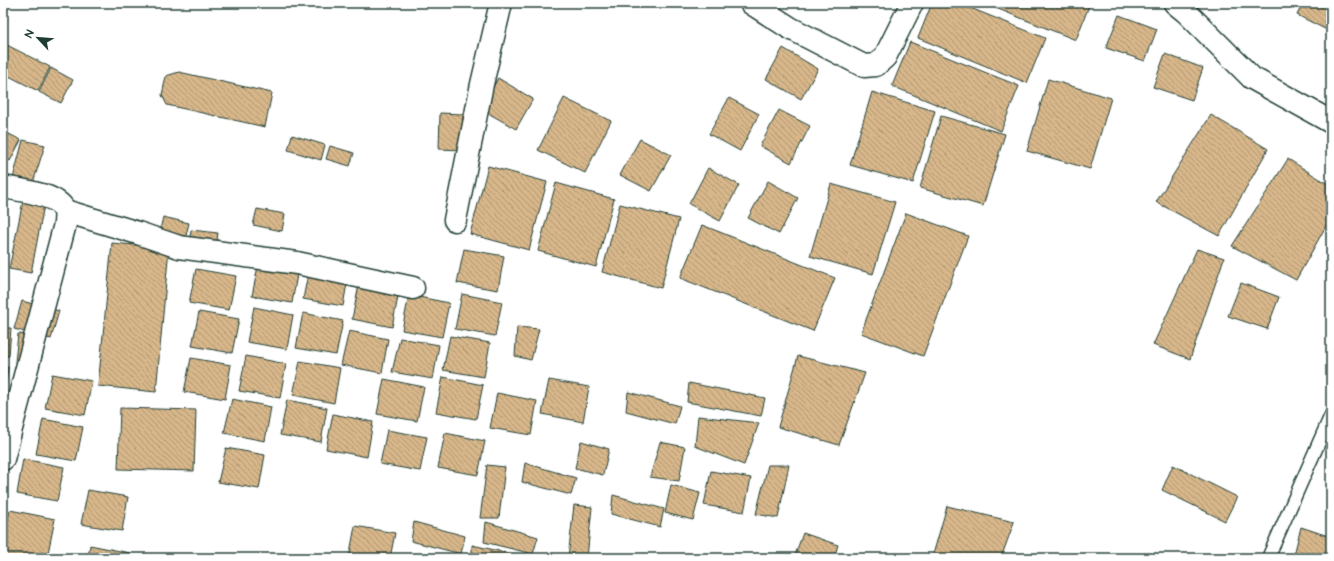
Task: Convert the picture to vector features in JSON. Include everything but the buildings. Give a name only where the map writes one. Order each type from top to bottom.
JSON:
[{"type":"street","points":[[455,220],[500,3]]},
{"type":"street","points":[[751,3],[790,28],[864,66],[876,65],[885,57],[912,3]]},
{"type":"street","points":[[1175,3],[1186,12],[1252,78],[1331,122]]},
{"type":"street","points":[[3,187],[46,196],[58,203],[65,211],[179,247],[297,263],[413,288]]},
{"type":"street","points":[[3,459],[65,224],[65,211]]},
{"type":"lane","points":[[1268,558],[1331,415]]}]
